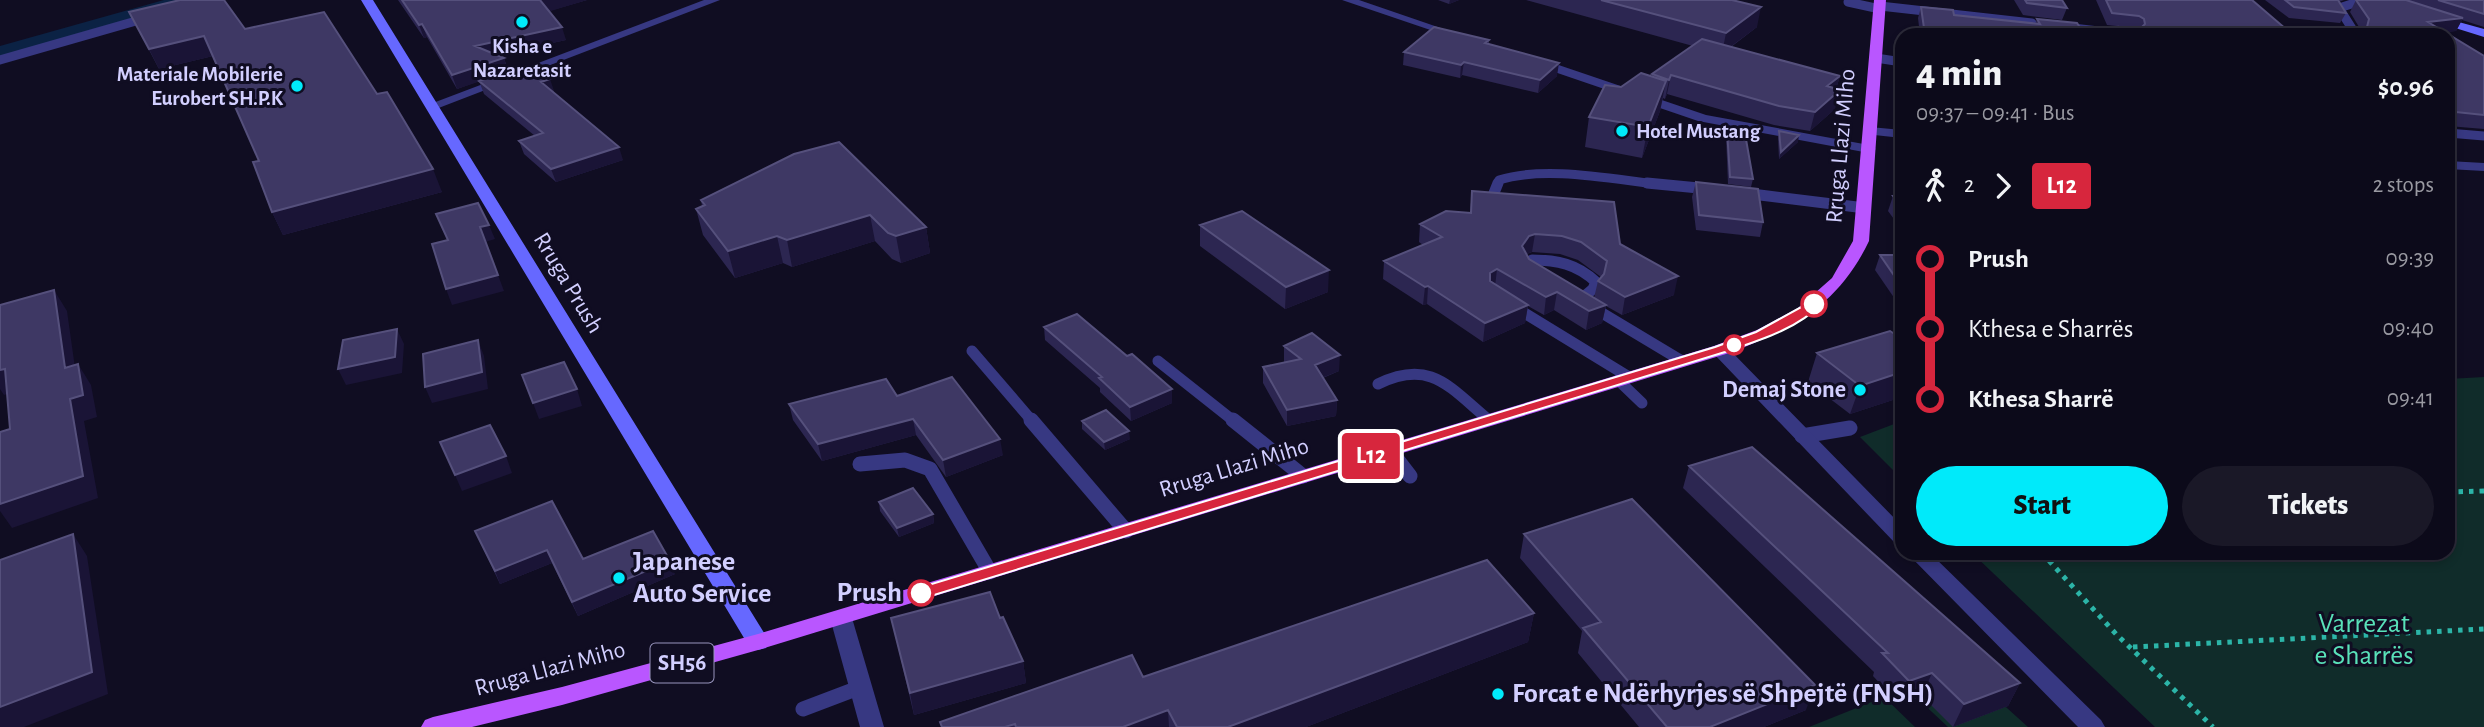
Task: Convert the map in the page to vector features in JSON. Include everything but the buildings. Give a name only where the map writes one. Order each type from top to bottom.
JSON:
[{"type":"main road","name":"Rruga Llazi Miho","points":[[433,727],[562,696],[841,618],[1682,361],[1771,330],[1801,314],[1820,299],[1856,254],[1864,226],[1880,5]]},
{"type":"street","name":"Rruga Prush","points":[[367,0],[758,642]]},
{"type":"street","points":[[431,106],[714,0]]},
{"type":"street","points":[[1348,0],[1467,39]]},
{"type":"street","points":[[2431,17],[2484,33]]},
{"type":"street","points":[[1520,56],[1703,118],[1870,140],[1895,135]]},
{"type":"street","points":[[2455,165],[2484,167]]},
{"type":"street","points":[[1720,349],[1895,531]]},
{"type":"street","points":[[1924,560],[2093,727]]},
{"type":"street","points":[[841,618],[872,727]]},
{"type":"lane","points":[[2352,28],[2339,8],[2364,0]]},
{"type":"lane","points":[[1848,2],[2039,24]]},
{"type":"lane","points":[[0,60],[158,14]]},
{"type":"lane","points":[[2052,26],[2070,28]]},
{"type":"lane","points":[[1876,58],[1895,61]]},
{"type":"lane","points":[[2455,134],[2484,136]]},
{"type":"lane","points":[[1494,193],[1499,180],[1512,176],[1550,174],[1720,190]]},
{"type":"lane","points":[[1733,191],[1865,208]]},
{"type":"lane","points":[[1541,276],[1531,270],[1528,264],[1532,260],[1558,259],[1574,266],[1596,282],[1593,289],[1575,297],[1682,361]]},
{"type":"lane","points":[[1506,302],[1624,378],[1643,403]]},
{"type":"lane","points":[[972,351],[1126,531]]},
{"type":"lane","points":[[1158,361],[1303,476]]},
{"type":"lane","points":[[1378,384],[1408,372],[1426,372],[1435,376],[1489,420]]},
{"type":"lane","points":[[1802,436],[1850,428]]},
{"type":"lane","points":[[1390,450],[1410,476]]},
{"type":"lane","points":[[860,464],[896,459],[920,461],[930,468],[990,572]]},
{"type":"lane","points":[[803,709],[861,687]]},
{"type":"path","points":[[2455,492],[2484,491]]},
{"type":"path","points":[[2048,560],[2116,634],[2133,647],[2213,727]]},
{"type":"path","points":[[2133,647],[2167,643],[2484,629]]},
{"type":"green space","name":"Varrezat e Sharrës","points":[[2484,377],[2484,727],[2155,727],[1979,560],[2455,560],[2455,379]]},
{"type":"green space","points":[[1895,424],[1895,472],[1860,437]]},
{"type":"green space","points":[[1955,661],[2028,727],[1948,727],[1901,683]]},
{"type":"green space","points":[[1884,697],[1915,727],[1809,727]]},
{"type":"waterway","points":[[0,53],[186,0]]},
{"type":"bus line","name":"L12","points":[[921,593],[1720,349],[1760,335],[1801,314],[1814,304]]},
{"type":"place","name":"Kisha e Nazaretasit","points":[[522,22]]},
{"type":"place","name":"Materiale Mobilerie Eurobert SH.P.K","points":[[297,86]]},
{"type":"place","name":"Hotel Mustang","points":[[1622,131]]},
{"type":"place","name":"Demaj Stone","points":[[1860,390]]},
{"type":"place","name":"Japanese Auto Service","points":[[619,578]]},
{"type":"place","name":"Prush","points":[[921,593]]},
{"type":"place","name":"Forcat e Ndërhyrjes së Shpejtë (FNSH)","points":[[1498,694]]}]
